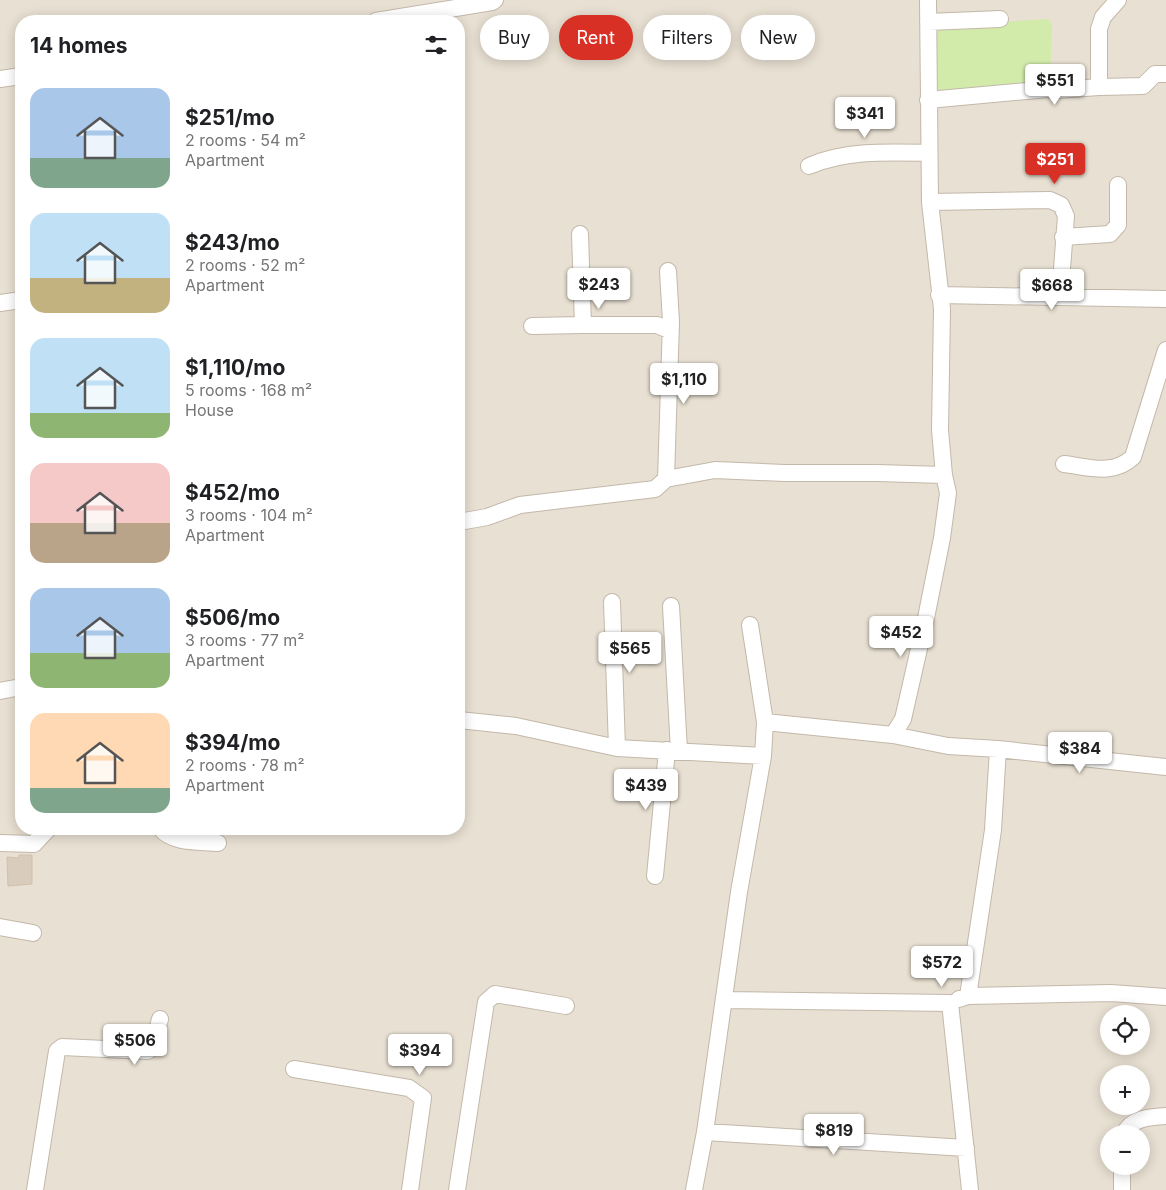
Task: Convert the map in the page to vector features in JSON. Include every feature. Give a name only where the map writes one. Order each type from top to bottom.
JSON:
[{"type":"street","points":[[413,15],[495,0]]},
{"type":"street","points":[[893,735],[903,719],[941,547],[948,493],[944,476],[940,430],[942,309],[930,202],[928,0]]},
{"type":"street","points":[[1098,87],[1099,28],[1103,17],[1118,0]]},
{"type":"street","points":[[928,22],[1000,18]]},
{"type":"street","points":[[928,100],[1048,89],[1143,86],[1155,74],[1166,74]]},
{"type":"street","points":[[0,79],[15,77]]},
{"type":"street","points":[[809,166],[829,157],[880,153],[929,153]]},
{"type":"street","points":[[1064,236],[1110,234],[1118,225],[1118,185]]},
{"type":"street","points":[[930,202],[1056,201],[1061,205],[1066,216],[1060,295]]},
{"type":"street","points":[[580,234],[583,325]]},
{"type":"street","points":[[666,479],[669,330],[668,271]]},
{"type":"street","points":[[939,295],[1060,295],[1159,298],[1166,309]]},
{"type":"street","points":[[0,303],[15,301]]},
{"type":"street","points":[[532,326],[657,325],[669,330]]},
{"type":"street","points":[[1064,464],[1110,470],[1124,466],[1133,457],[1166,350]]},
{"type":"street","points":[[465,521],[487,517],[520,504],[655,489],[666,479],[716,470],[944,476]]},
{"type":"street","points":[[612,602],[617,748]]},
{"type":"street","points":[[655,876],[673,751],[671,606]]},
{"type":"street","points":[[694,1190],[705,1132],[739,892],[763,756],[765,722],[750,625]]},
{"type":"street","points":[[0,691],[15,688]]},
{"type":"street","points":[[465,721],[516,726],[617,748],[763,756]]},
{"type":"street","points":[[765,722],[893,735],[948,746],[1166,767]]},
{"type":"street","points":[[968,996],[993,830],[998,750]]},
{"type":"street","points":[[0,843],[34,844],[42,835]]},
{"type":"street","points":[[168,835],[177,839],[218,843]]},
{"type":"street","points":[[0,927],[33,933]]},
{"type":"street","points":[[724,1000],[950,1004],[968,996],[1111,993],[1166,997]]},
{"type":"street","points":[[457,1190],[486,1002],[495,994],[566,1006]]},
{"type":"street","points":[[950,1004],[970,1190]]},
{"type":"street","points":[[35,1190],[57,1051],[62,1047],[148,1050],[153,1046],[160,1019]]},
{"type":"street","points":[[294,1069],[409,1088],[423,1098],[410,1190]]},
{"type":"street","points":[[1131,1125],[1141,1118],[1166,1116]]},
{"type":"street","points":[[705,1132],[966,1148]]},
{"type":"street","points":[[1122,1175],[1122,1190]]},
{"type":"shaded area","points":[[0,0],[1166,0],[1166,1190],[0,1190]]},
{"type":"green space","points":[[1048,19],[1052,24],[1050,83],[943,94],[935,87],[935,33],[939,26]]},
{"type":"building","points":[[19,855],[32,855],[32,884],[8,886],[7,857],[19,858]]}]
